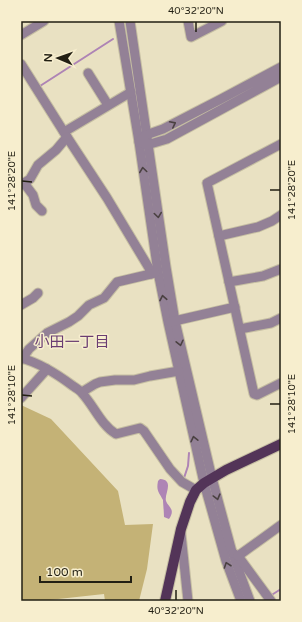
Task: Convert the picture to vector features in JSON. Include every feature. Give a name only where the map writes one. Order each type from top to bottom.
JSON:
[{"type":"main road","points":[[165,601],[181,529],[190,502],[196,490],[208,480],[226,470],[281,444]]},
{"type":"street","points":[[21,35],[44,21]]},
{"type":"street","points":[[119,21],[131,92],[144,141],[166,267],[179,371],[208,480],[235,554],[250,601]]},
{"type":"street","points":[[130,21],[144,141],[154,273],[172,321],[226,561],[241,601]]},
{"type":"street","points":[[188,21],[191,37],[222,21]]},
{"type":"street","points":[[21,64],[107,198],[149,268],[154,273]]},
{"type":"street","points":[[144,141],[163,129],[281,67]]},
{"type":"street","points":[[88,73],[108,105]]},
{"type":"street","points":[[144,141],[167,139],[281,77]]},
{"type":"street","points":[[42,211],[36,205],[33,195],[23,184],[30,179],[38,166],[56,150],[66,135],[108,105],[131,92]]},
{"type":"street","points":[[280,148],[207,183],[254,394],[257,395],[281,383]]},
{"type":"street","points":[[219,236],[258,227],[281,215]]},
{"type":"street","points":[[229,282],[263,276],[280,271]]},
{"type":"street","points":[[154,273],[118,282],[104,298],[89,306],[69,322],[47,333],[29,349],[22,358],[34,362],[66,380],[82,392],[101,420],[111,431],[116,434],[140,428],[144,431],[170,469],[182,482],[196,490]]},
{"type":"street","points":[[21,305],[33,298],[38,293]]},
{"type":"street","points":[[172,321],[235,307]]},
{"type":"street","points":[[240,329],[271,323],[281,318]]},
{"type":"street","points":[[21,398],[46,369]]},
{"type":"street","points":[[82,392],[100,382],[134,380],[179,371]]},
{"type":"street","points":[[235,554],[281,525]]},
{"type":"street","points":[[181,529],[188,601]]},
{"type":"street","points":[[235,554],[271,601]]},
{"type":"shaded area","points":[[21,405],[51,419],[118,491],[125,525],[153,524],[147,569],[139,601],[105,601],[104,594],[40,601],[21,601]]},
{"type":"shaded area","points":[[160,479],[167,482],[168,485],[166,501],[172,510],[169,519],[164,517],[163,500],[159,493],[157,484]]},
{"type":"waterway","points":[[40,86],[113,39]]},
{"type":"waterway","points":[[185,479],[189,453]]},
{"type":"waterway","points":[[270,596],[281,589]]},
{"type":"district","name":"小田一丁目","points":[[72,342]]}]
